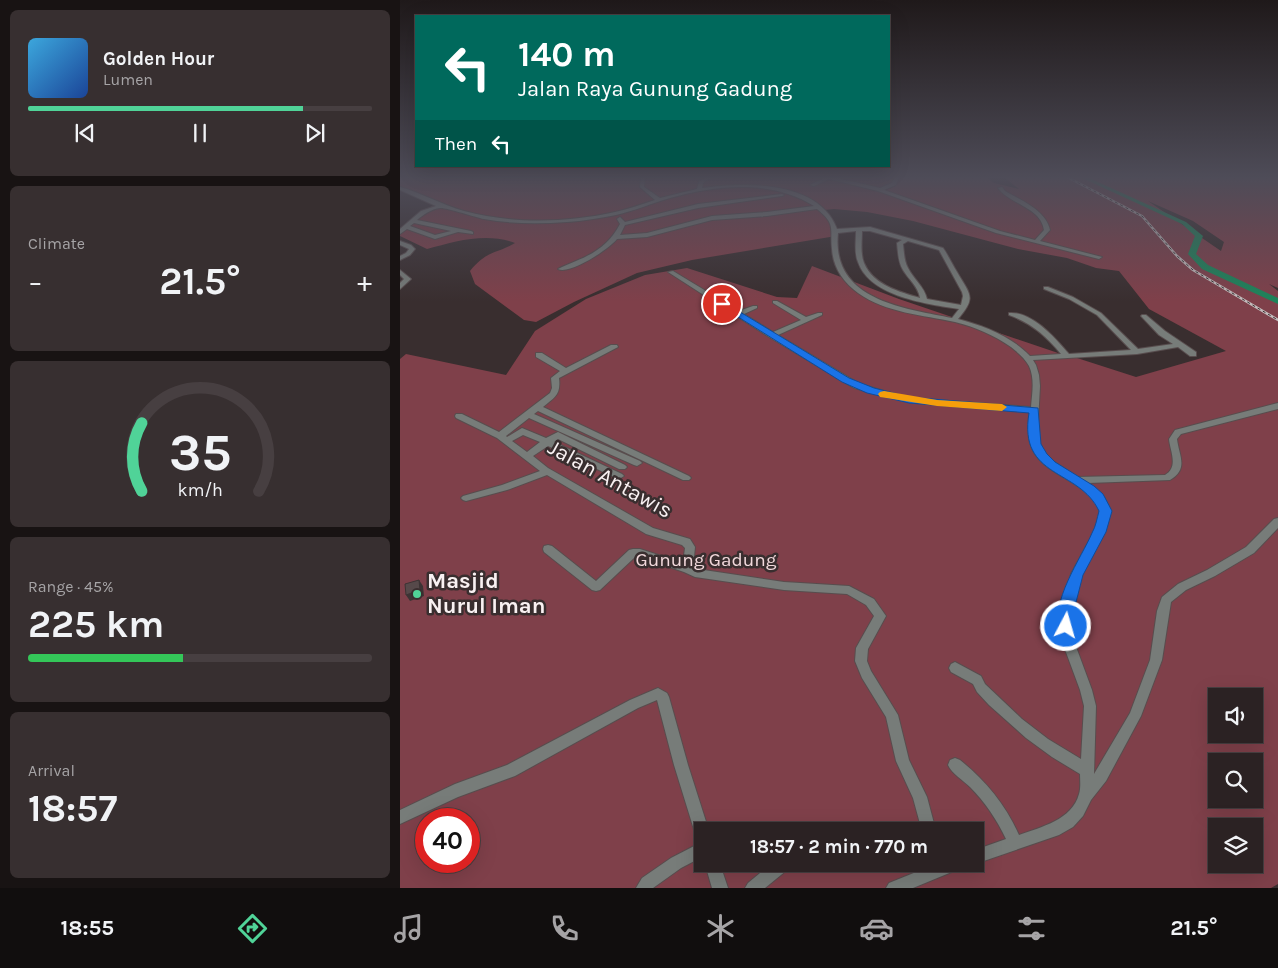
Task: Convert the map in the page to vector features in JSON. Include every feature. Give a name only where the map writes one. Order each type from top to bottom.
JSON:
[{"type":"street","points":[[400,232],[416,218]]},
{"type":"street","points":[[508,218],[528,221],[578,218]]},
{"type":"street","points":[[620,218],[623,224]]},
{"type":"street","points":[[623,224],[645,218]]},
{"type":"street","points":[[617,237],[647,235],[710,218]]},
{"type":"street","points":[[828,218],[835,231],[834,243],[838,265],[842,274],[859,291],[896,308],[954,320],[993,333],[1028,358],[1033,370],[1036,388],[1033,423],[1035,444],[1042,457],[1050,464],[1099,497],[1106,511],[1099,532],[1076,574],[1067,610],[1069,644],[1090,706],[1086,795]]},
{"type":"street","points":[[960,218],[998,232],[1099,257]]},
{"type":"street","points":[[1037,241],[1048,230],[1041,218]]},
{"type":"street","points":[[412,222],[471,233]]},
{"type":"street","points":[[561,269],[597,254],[617,237],[623,224]]},
{"type":"street","points":[[406,227],[434,237],[458,230]]},
{"type":"street","points":[[859,229],[860,261],[868,276],[892,290],[924,300],[965,308]]},
{"type":"street","points":[[835,231],[875,230],[934,246],[942,250],[950,267],[966,290],[965,308],[954,320]]},
{"type":"street","points":[[909,239],[900,242],[903,263],[907,271],[921,287],[924,300]]},
{"type":"street","points":[[400,243],[412,249],[408,254],[400,258]]},
{"type":"street","points":[[400,272],[408,279],[400,287]]},
{"type":"street","points":[[671,272],[845,380],[884,394],[937,403],[1035,410]]},
{"type":"street","points":[[1046,288],[1071,298],[1099,314],[1137,352]]},
{"type":"street","points":[[775,302],[806,320]]},
{"type":"street","points":[[738,314],[755,307]]},
{"type":"street","points":[[772,335],[820,314]]},
{"type":"street","points":[[1011,314],[1042,328],[1067,356]]},
{"type":"street","points":[[1144,316],[1178,345],[1193,354]]},
{"type":"street","points":[[1028,358],[1137,352],[1178,345]]},
{"type":"street","points":[[503,438],[528,414],[554,394],[556,377],[614,347]]},
{"type":"street","points":[[539,356],[565,371]]},
{"type":"street","points":[[1076,480],[1167,478],[1175,474],[1178,468],[1173,439],[1178,432],[1278,406]]},
{"type":"street","points":[[537,407],[686,478]]},
{"type":"street","points":[[528,414],[637,463]]},
{"type":"street","name":"Jalan Antawis","points":[[459,416],[503,438],[548,471],[654,533],[686,542],[690,547],[688,569]]},
{"type":"street","points":[[503,438],[524,431],[619,476]]},
{"type":"street","points":[[527,456],[558,435],[622,467]]},
{"type":"street","points":[[466,498],[504,488],[548,471]]},
{"type":"street","points":[[984,854],[1054,830],[1068,822],[1078,811],[1086,795],[1101,776],[1134,716],[1156,660],[1162,611],[1166,600],[1182,587],[1250,550],[1278,522]]},
{"type":"street","points":[[548,549],[596,587],[633,553],[640,553],[695,573],[784,586],[841,588],[854,592],[870,602],[880,616],[862,648],[861,661],[866,674],[892,715],[903,761],[920,797],[927,822]]},
{"type":"street","points":[[955,668],[977,680],[988,695],[1028,733],[1052,751],[1087,770]]},
{"type":"street","points":[[400,817],[455,791],[510,770],[634,704],[658,694],[663,697],[699,822]]},
{"type":"street","points":[[955,765],[981,787],[992,801],[1008,825],[1015,843]]},
{"type":"street","points":[[644,888],[647,883],[694,853]]},
{"type":"street","points":[[715,872],[720,888]]},
{"type":"street","points":[[753,888],[773,872]]},
{"type":"street","points":[[894,888],[926,872]]},
{"type":"green space","name":"Gunung Gadung","points":[[413,218],[831,218],[838,234],[836,236],[692,260],[637,273],[536,322],[524,320],[475,284],[470,271],[482,259],[515,243],[493,238],[482,238],[427,249],[400,236],[400,229]]},
{"type":"green space","name":"Gunung Gadung","points":[[900,218],[1173,218],[1221,251],[1224,242],[1187,218],[1278,218],[1278,288],[1269,284],[1278,291],[1278,884],[1271,888],[400,888],[400,359],[406,354],[506,375],[535,331],[586,299],[645,275],[687,268],[777,297],[797,298],[812,266],[899,299],[1067,356],[1136,377],[1226,351],[1149,309],[1119,271],[1096,268],[1067,258],[1018,249]]},
{"type":"building","points":[[419,580],[420,590],[406,595],[405,584]]},
{"type":"waterway","points":[[1174,218],[1184,223],[1199,236],[1192,254],[1205,267],[1278,301]]},
{"type":"railway","points":[[1144,218],[1177,256],[1193,270],[1278,320]]},
{"type":"slow traffic","points":[[884,394],[909,400],[1002,407]]},
{"type":"place","name":"Masjid Nurul Iman","points":[[417,594]]},
{"type":"route","points":[[722,304],[857,386],[909,400],[1035,410],[1033,423],[1035,444],[1042,457],[1090,489],[1099,497],[1106,511],[1099,532],[1076,574],[1067,610],[1066,626]]}]
